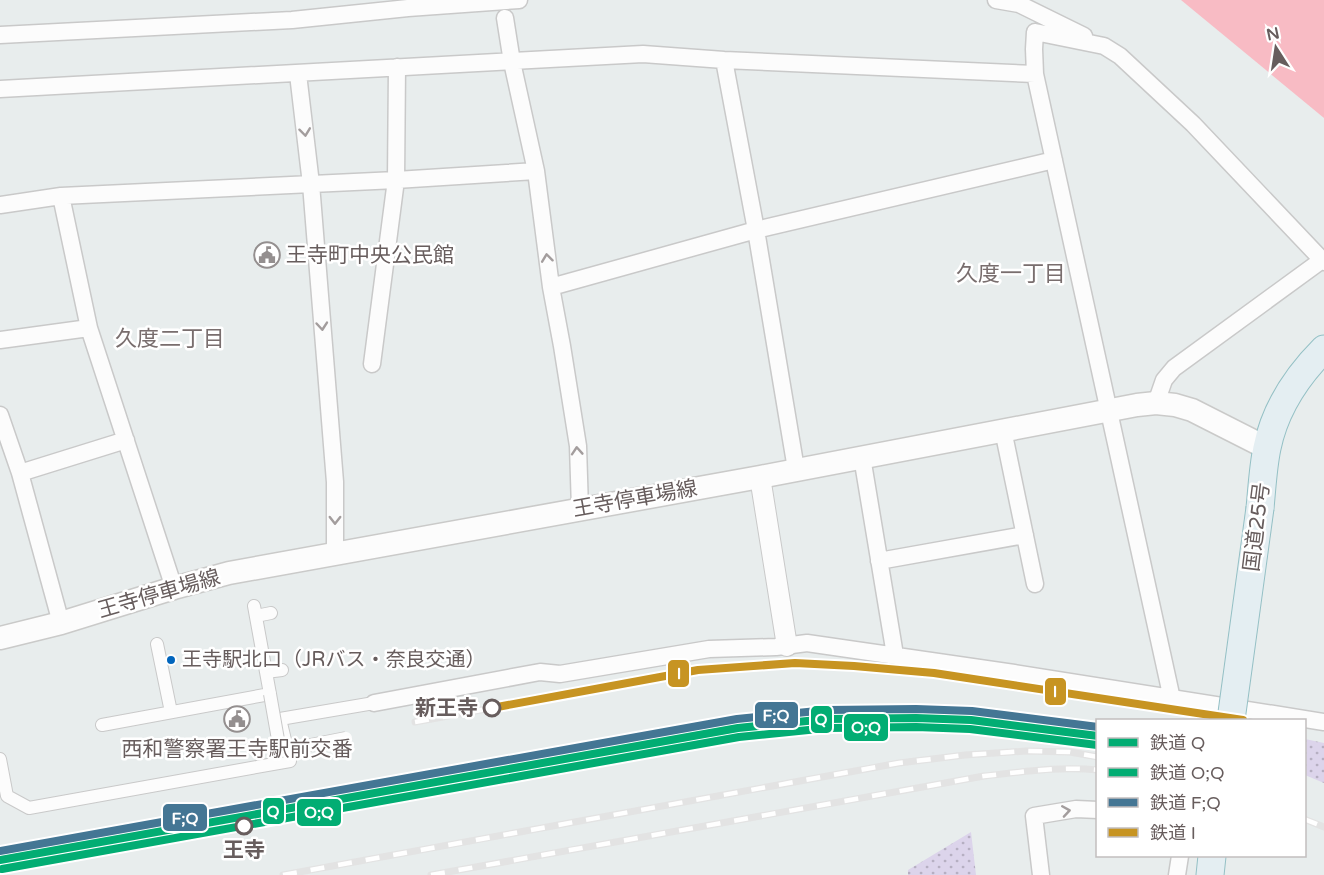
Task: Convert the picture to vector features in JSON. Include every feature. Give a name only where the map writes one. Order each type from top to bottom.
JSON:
[{"type":"highway","name":"国道25号","points":[[1231,719],[1267,448],[1277,417],[1289,391],[1307,366],[1324,349]]},
{"type":"highway","points":[[1210,875],[1212,857]]},
{"type":"main road","name":"王寺停車場線","points":[[0,638],[61,623],[230,573],[760,477],[1108,410],[1156,403],[1174,405],[1192,410],[1267,448]]},
{"type":"street","points":[[0,35],[292,20],[519,0]]},
{"type":"street","points":[[996,0],[1019,4],[1120,56],[1193,124],[1323,261],[1174,368],[1164,380],[1156,403]]},
{"type":"street","points":[[505,18],[512,62],[536,171],[551,287],[578,446],[580,509]]},
{"type":"street","points":[[1104,46],[1035,32],[1035,74],[1172,699]]},
{"type":"street","points":[[0,89],[643,54],[723,60],[1035,74]]},
{"type":"street","points":[[723,60],[756,230],[796,469]]},
{"type":"street","points":[[372,364],[396,180],[397,67]]},
{"type":"street","points":[[298,74],[311,184],[335,482],[335,554]]},
{"type":"street","points":[[551,287],[756,230],[1054,160]]},
{"type":"street","points":[[0,205],[61,196],[536,171]]},
{"type":"street","points":[[61,196],[89,328],[174,588]]},
{"type":"street","points":[[0,340],[89,328]]},
{"type":"street","points":[[0,415],[20,473],[61,623]]},
{"type":"street","points":[[1003,430],[1035,584]]},
{"type":"street","points":[[20,473],[126,440]]},
{"type":"street","points":[[862,457],[895,655]]},
{"type":"street","points":[[760,477],[787,646]]},
{"type":"street","points":[[879,561],[1025,535]]},
{"type":"street","points":[[271,613],[255,611],[280,751],[346,738]]},
{"type":"street","points":[[0,759],[7,796],[29,808],[290,761],[280,718],[540,672],[560,674],[709,649],[807,643],[1304,719]]},
{"type":"street","points":[[157,644],[171,712]]},
{"type":"street","points":[[266,672],[282,670]]},
{"type":"street","points":[[102,725],[270,694]]},
{"type":"street","points":[[1306,719],[1324,722]]},
{"type":"street","points":[[1041,875],[1034,816],[1076,809],[1096,810]]},
{"type":"street","points":[[1177,875],[1180,857]]},
{"type":"shaded area","points":[[1181,0],[1324,0],[1324,118]]},
{"type":"shaded area","points":[[1306,739],[1324,743],[1324,783],[1306,775]]},
{"type":"shaded area","points":[[971,832],[976,875],[908,875],[908,870]]},
{"type":"railway","points":[[415,722],[492,708]]},
{"type":"railway","points":[[283,875],[899,763],[965,755],[1027,751],[1070,752],[1096,757]]},
{"type":"railway","points":[[431,875],[984,776],[1055,769],[1096,770]]},
{"type":"railway","points":[[1306,820],[1324,827]]},
{"type":"rail line","name":"I","points":[[492,708],[698,670],[795,663],[934,673],[1236,719]]},
{"type":"rail line","name":"F;Q","points":[[0,851],[737,719],[827,710],[916,709],[972,711],[1096,727]]},
{"type":"rail line","name":"Q","points":[[0,860],[738,728],[827,719],[916,718],[971,720],[1096,736]]},
{"type":"rail line","name":"O;Q","points":[[2,869],[739,737],[828,728],[916,727],[970,729],[1096,745]]},
{"type":"place","name":"王寺町中央公民館","points":[[267,255]]},
{"type":"place","name":"王寺駅北口（JRバス・奈良交通）","points":[[171,660]]},
{"type":"place","name":"新王寺","points":[[492,708]]},
{"type":"place","name":"西和警察署王寺駅前交番","points":[[237,719]]},
{"type":"place","name":"王寺","points":[[244,826]]},
{"type":"district","name":"久度一丁目","points":[[1011,274]]},
{"type":"district","name":"久度二丁目","points":[[170,339]]}]
